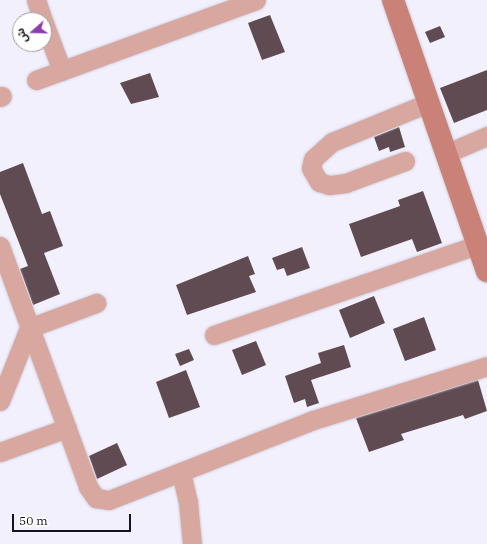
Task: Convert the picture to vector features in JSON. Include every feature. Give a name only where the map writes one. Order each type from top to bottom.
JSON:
[{"type":"main road","points":[[393,0],[445,154],[484,259]]},
{"type":"street","points":[[36,0],[41,12]]},
{"type":"street","points":[[36,80],[256,0]]},
{"type":"street","points":[[52,43],[62,71]]},
{"type":"street","points":[[404,161],[346,183],[329,185],[319,182],[312,168],[313,159],[332,142],[428,103]]},
{"type":"street","points":[[445,154],[487,136]]},
{"type":"street","points":[[0,246],[88,487],[96,498],[109,500],[313,420],[487,366]]},
{"type":"street","points":[[214,335],[484,259]]},
{"type":"street","points":[[0,401],[29,328],[96,303]]},
{"type":"street","points":[[0,452],[67,428]]},
{"type":"street","points":[[181,472],[188,502],[192,544]]},
{"type":"building","points":[[270,15],[285,52],[262,60],[248,23]]},
{"type":"building","points":[[440,26],[445,37],[430,43],[425,32]]},
{"type":"building","points":[[487,70],[487,110],[454,123],[440,88]]},
{"type":"building","points":[[150,73],[159,97],[131,104],[120,83]]},
{"type":"building","points":[[399,127],[405,147],[390,152],[389,147],[379,151],[374,137]]},
{"type":"building","points":[[23,163],[42,214],[50,211],[63,246],[44,253],[60,294],[33,305],[20,269],[28,266],[0,194],[0,172]]},
{"type":"building","points":[[423,191],[442,243],[417,252],[412,239],[361,257],[349,224],[400,206],[398,200]]},
{"type":"building","points":[[302,247],[310,268],[287,276],[284,268],[277,270],[272,258]]},
{"type":"building","points":[[248,256],[255,274],[249,276],[256,292],[187,315],[176,285]]},
{"type":"building","points":[[374,296],[385,323],[350,338],[339,310]]},
{"type":"building","points":[[424,317],[436,350],[405,361],[393,329]]},
{"type":"building","points":[[256,341],[266,365],[242,375],[232,350]]},
{"type":"building","points":[[344,345],[351,367],[311,380],[319,403],[307,407],[305,399],[294,403],[285,376],[321,363],[318,353]]},
{"type":"building","points":[[189,349],[194,360],[180,366],[175,354]]},
{"type":"building","points":[[186,370],[200,407],[169,418],[156,382]]},
{"type":"building","points":[[478,380],[487,411],[465,419],[463,415],[401,434],[404,440],[369,452],[356,418]]},
{"type":"building","points":[[117,443],[127,465],[97,479],[89,456]]}]
